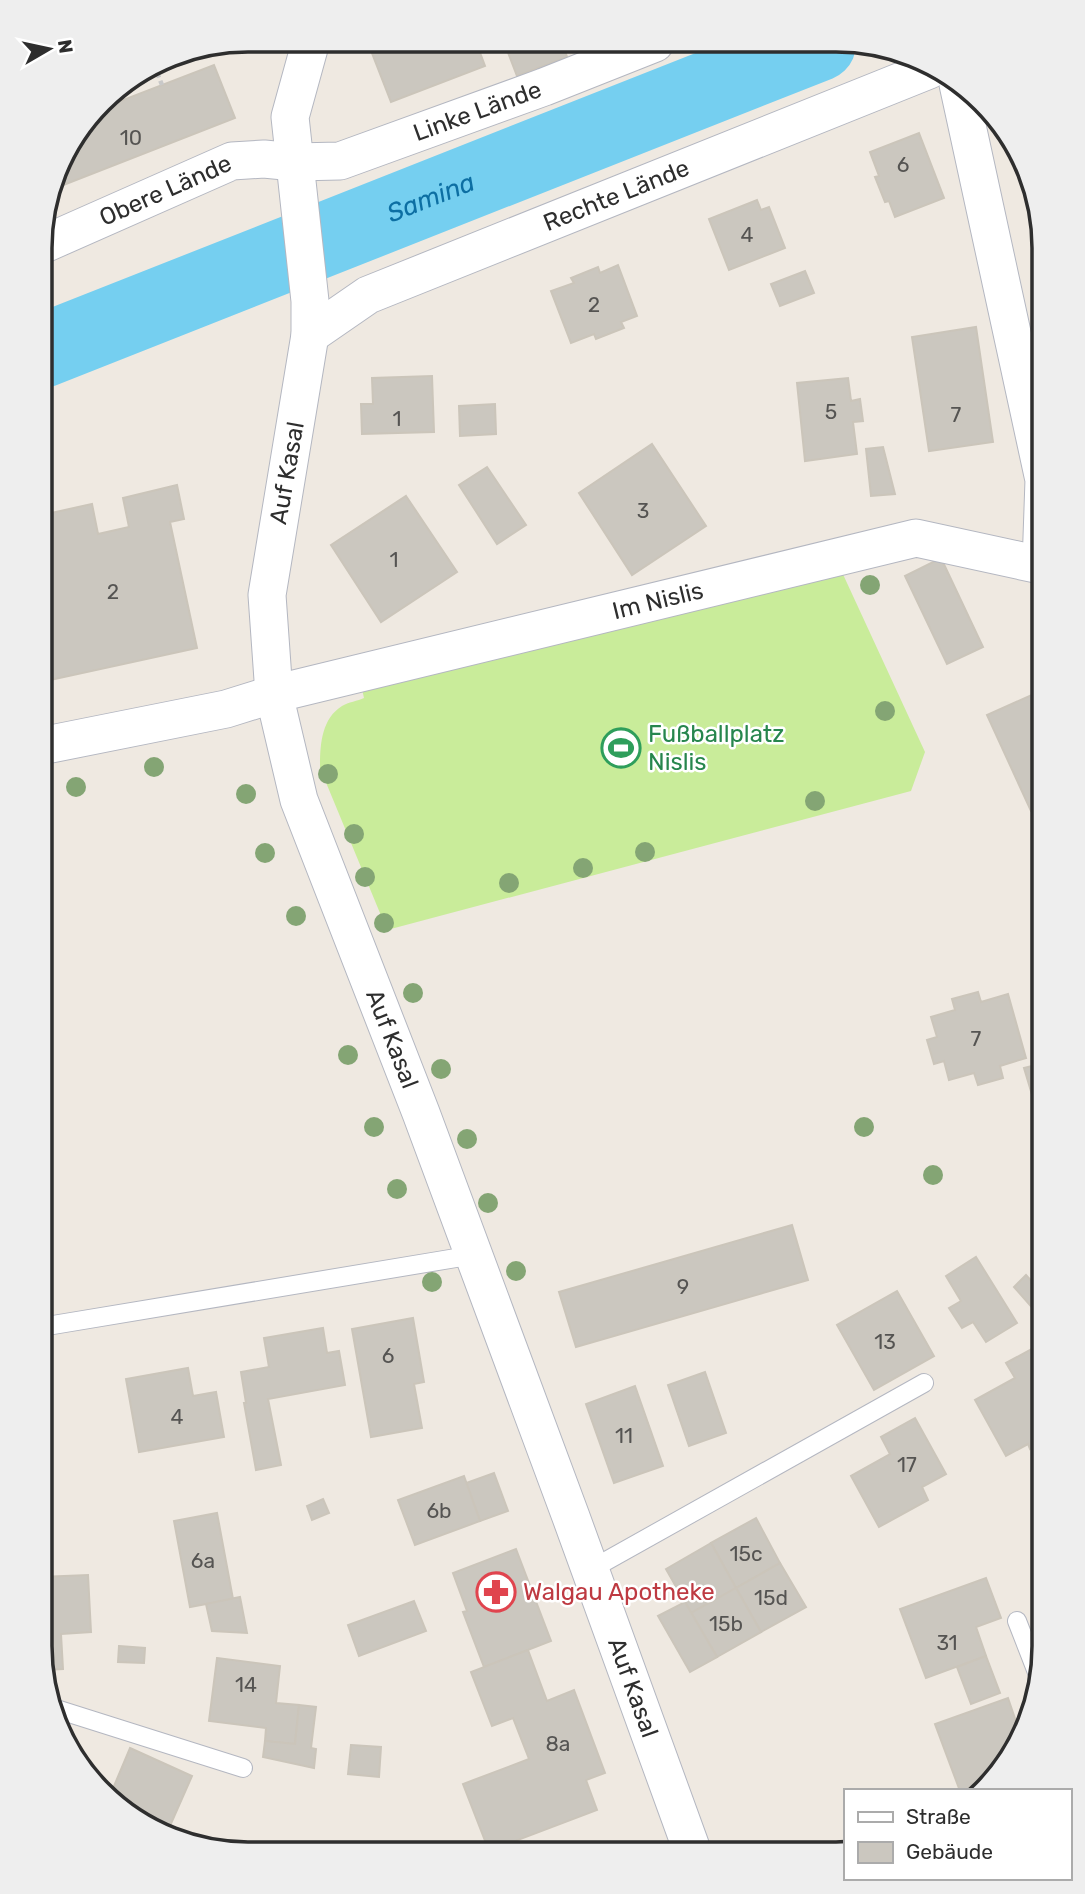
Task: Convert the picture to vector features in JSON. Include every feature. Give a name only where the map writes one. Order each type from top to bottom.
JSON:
[{"type":"street","name":"Auf Kasal","points":[[308,52],[290,117],[310,318],[267,594],[274,694],[299,800],[421,1113],[689,1842]]},
{"type":"street","name":"Linke Lände","points":[[296,178],[632,52]]},
{"type":"street","name":"Rechte Lände","points":[[310,318],[922,73]]},
{"type":"street","name":"Im Nislis","points":[[961,97],[1032,425]]},
{"type":"street","name":"Obere Lände","points":[[53,240],[232,161],[264,159],[296,178]]},
{"type":"street","name":"Im Nislis","points":[[52,744],[226,709],[274,694],[916,538],[1032,564]]},
{"type":"lane","points":[[52,1325],[474,1255]]},
{"type":"lane","points":[[590,1570],[924,1383]]},
{"type":"lane","points":[[1017,1621],[1032,1659]]},
{"type":"lane","points":[[64,1711],[243,1768]]},
{"type":"path","points":[[158,75],[162,85]]},
{"type":"green space","name":"Fußballplatz Nislis","points":[[841,570],[925,752],[911,791],[387,930],[320,768],[321,742],[330,718],[347,703],[364,698],[362,689]]},
{"type":"building","points":[[372,52],[480,52],[485,66],[391,102]]},
{"type":"building","points":[[508,52],[565,52],[567,57],[517,76]]},
{"type":"building","points":[[214,65],[235,118],[63,185],[79,150],[101,119],[118,102]]},
{"type":"building","points":[[919,133],[944,198],[895,217],[889,201],[885,202],[875,177],[879,176],[870,152]]},
{"type":"building","points":[[757,200],[761,210],[769,207],[785,248],[729,270],[709,219]]},
{"type":"building","points":[[618,265],[637,316],[621,322],[624,328],[596,339],[594,334],[571,343],[551,291],[574,283],[571,278],[598,267],[600,273]]},
{"type":"building","points":[[805,271],[814,293],[780,306],[771,284]]},
{"type":"building","points":[[976,327],[993,442],[929,451],[912,337]]},
{"type":"building","points":[[432,376],[434,432],[362,434],[361,404],[373,404],[372,378]]},
{"type":"building","points":[[848,378],[851,401],[860,399],[863,421],[853,422],[857,454],[805,461],[797,383]]},
{"type":"building","points":[[495,404],[496,434],[460,436],[459,406]]},
{"type":"building","points":[[652,444],[706,526],[632,575],[579,493]]},
{"type":"building","points":[[883,447],[895,494],[871,496],[866,449]]},
{"type":"building","points":[[487,467],[526,525],[497,544],[459,485]]},
{"type":"building","points":[[177,485],[184,519],[170,522],[197,648],[52,680],[52,513],[92,504],[98,534],[129,527],[123,498]]},
{"type":"building","points":[[406,496],[457,572],[381,622],[331,545]]},
{"type":"building","points":[[941,558],[983,647],[947,664],[905,576]]},
{"type":"building","points":[[1032,695],[1032,811],[1031,811],[987,715]]},
{"type":"building","points":[[978,992],[981,1002],[1008,994],[1026,1058],[1000,1066],[1003,1078],[978,1085],[974,1073],[949,1080],[944,1061],[934,1064],[927,1040],[937,1037],[931,1017],[955,1010],[952,999]]},
{"type":"building","points":[[1032,1066],[1032,1095],[1024,1068]]},
{"type":"building","points":[[792,1225],[808,1280],[576,1347],[559,1292]]},
{"type":"building","points":[[976,1257],[1017,1323],[986,1342],[973,1322],[962,1328],[949,1308],[961,1301],[946,1276]]},
{"type":"building","points":[[1026,1275],[1032,1282],[1032,1307],[1014,1287]]},
{"type":"building","points":[[897,1291],[934,1356],[874,1390],[837,1325]]},
{"type":"building","points":[[413,1318],[424,1382],[414,1384],[422,1428],[371,1437],[352,1329]]},
{"type":"building","points":[[323,1328],[327,1353],[339,1351],[345,1385],[268,1399],[281,1465],[256,1470],[241,1372],[269,1367],[264,1338]]},
{"type":"building","points":[[1032,1349],[1032,1448],[1030,1449],[1028,1444],[1006,1456],[975,1400],[1015,1378],[1006,1363]]},
{"type":"building","points":[[188,1368],[193,1396],[216,1392],[224,1437],[139,1452],[126,1379]]},
{"type":"building","points":[[705,1372],[726,1433],[689,1446],[668,1385]]},
{"type":"building","points":[[635,1386],[663,1466],[614,1483],[586,1404]]},
{"type":"building","points":[[915,1418],[946,1474],[922,1487],[928,1500],[879,1527],[851,1476],[890,1454],[881,1437]]},
{"type":"building","points":[[494,1473],[508,1511],[480,1521],[466,1483]]},
{"type":"building","points":[[464,1476],[480,1521],[415,1545],[398,1500]]},
{"type":"building","points":[[323,1499],[329,1513],[312,1520],[307,1506]]},
{"type":"building","points":[[217,1513],[233,1599],[190,1607],[174,1521]]},
{"type":"building","points":[[756,1518],[780,1563],[736,1588],[711,1543]]},
{"type":"building","points":[[711,1543],[736,1588],[691,1613],[666,1569]]},
{"type":"building","name":"Walgau Apotheke","points":[[516,1549],[551,1641],[484,1667],[463,1612],[467,1611],[453,1573]]},
{"type":"building","points":[[780,1563],[806,1607],[761,1632],[736,1588]]},
{"type":"building","points":[[88,1575],[91,1632],[61,1634],[63,1669],[54,1669],[52,1576]]},
{"type":"building","points":[[986,1578],[1001,1618],[976,1627],[986,1656],[926,1678],[900,1609]]},
{"type":"building","points":[[736,1588],[761,1632],[717,1657],[691,1613]]},
{"type":"building","points":[[240,1597],[247,1633],[212,1631],[206,1604]]},
{"type":"building","points":[[414,1601],[426,1631],[359,1656],[348,1625]]},
{"type":"building","points":[[685,1602],[717,1657],[690,1672],[658,1616]]},
{"type":"building","points":[[119,1646],[145,1648],[144,1663],[118,1662]]},
{"type":"building","points":[[528,1650],[547,1701],[574,1690],[605,1773],[586,1780],[597,1810],[513,1842],[486,1842],[463,1784],[529,1759],[513,1718],[492,1726],[471,1672]]},
{"type":"building","points":[[986,1656],[1000,1693],[971,1704],[957,1667]]},
{"type":"building","points":[[217,1658],[280,1666],[276,1703],[299,1705],[295,1744],[265,1741],[266,1728],[209,1721]]},
{"type":"building","points":[[1008,1698],[1016,1722],[992,1765],[970,1789],[959,1789],[935,1724]]},
{"type":"building","points":[[299,1705],[316,1707],[311,1748],[316,1749],[314,1768],[263,1757],[265,1741],[295,1744]]},
{"type":"building","points":[[351,1745],[381,1747],[379,1777],[348,1774]]},
{"type":"building","points":[[130,1748],[192,1776],[170,1826],[129,1801],[114,1787]]},
{"type":"waterway","name":"Samina","points":[[52,347],[799,52]]},
{"type":"place","name":"Fußballplatz Nislis","points":[[621,748]]},
{"type":"place","name":"Walgau Apotheke","points":[[496,1592]]}]
